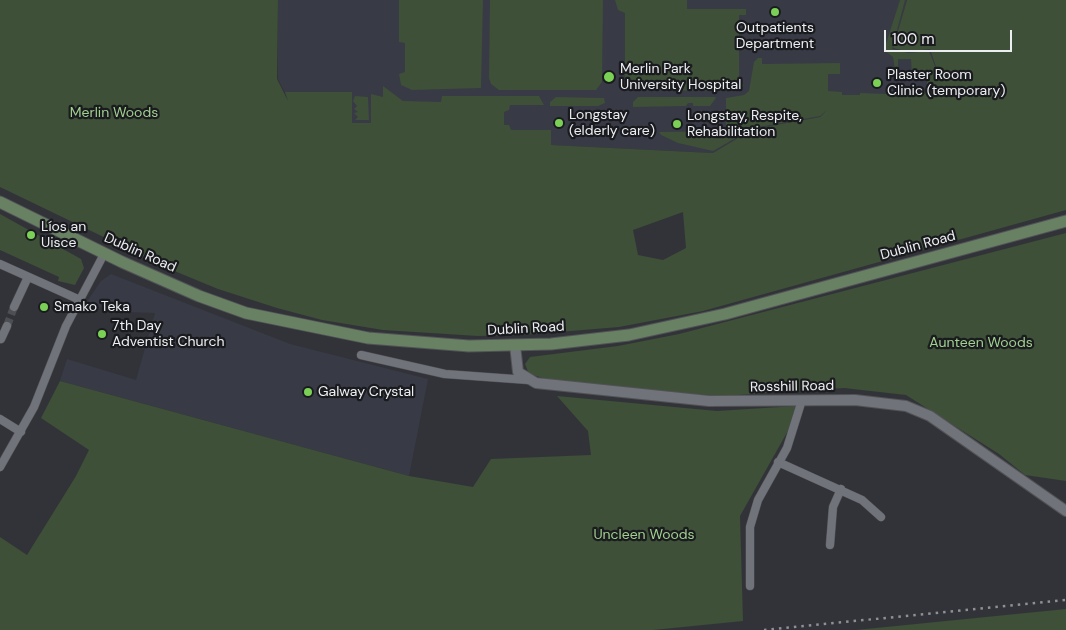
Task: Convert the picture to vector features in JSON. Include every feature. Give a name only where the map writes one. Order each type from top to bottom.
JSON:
[{"type":"main road","name":"Dublin Road","points":[[0,202],[104,254],[199,296],[246,313],[368,338],[428,344],[515,346],[629,335],[696,320],[1066,221]]},
{"type":"street","points":[[0,467],[34,407],[66,326],[104,254]]},
{"type":"street","points":[[0,264],[80,300]]},
{"type":"street","points":[[14,308],[28,277]]},
{"type":"street","points":[[1,339],[7,326]]},
{"type":"street","points":[[515,346],[518,372],[528,380]]},
{"type":"street","points":[[362,355],[437,372],[528,380]]},
{"type":"street","name":"Rosshill Road","points":[[528,380],[536,383],[709,401],[855,400],[906,406],[922,413],[1066,511]]},
{"type":"street","points":[[750,586],[750,528],[758,500],[786,448],[802,400]]},
{"type":"street","points":[[0,420],[21,432]]},
{"type":"street","points":[[778,462],[862,500],[881,517]]},
{"type":"street","points":[[830,545],[833,506],[841,489]]},
{"type":"shaded area","name":"Merlin Park University Hospital","points":[[278,0],[907,0],[893,48],[908,52],[930,49],[942,86],[932,94],[897,105],[864,112],[829,108],[820,117],[753,129],[713,153],[319,134],[289,101],[278,79]]},
{"type":"shaded area","name":"Galway Crystal","points":[[111,274],[290,344],[428,379],[409,476],[60,381],[67,359],[136,380],[155,313],[127,312],[87,305],[86,303],[101,281]]},
{"type":"green space","name":"Merlin Woods","points":[[0,0],[278,0],[277,79],[288,101],[285,92],[352,92],[352,123],[371,123],[371,94],[383,97],[383,86],[403,101],[441,102],[442,96],[539,96],[544,105],[510,105],[509,110],[504,112],[504,125],[509,125],[511,130],[551,130],[551,145],[713,153],[753,129],[820,117],[827,110],[820,116],[753,128],[713,151],[678,143],[661,135],[659,132],[726,131],[726,98],[744,95],[749,91],[754,62],[758,58],[762,58],[762,64],[840,63],[840,74],[828,74],[828,91],[842,92],[842,95],[860,95],[860,93],[913,95],[913,93],[927,92],[927,75],[912,75],[911,59],[898,59],[898,68],[895,69],[893,57],[884,50],[900,0],[905,0],[892,49],[908,53],[929,51],[940,79],[930,49],[908,52],[893,48],[907,0],[1066,0],[1066,210],[703,311],[619,327],[522,335],[478,336],[383,330],[322,320],[218,289],[172,270],[0,187]],"holes":[[[683,212],[686,248],[663,260],[638,255],[633,230]]]},
{"type":"green space","points":[[399,0],[483,0],[481,88],[412,90],[401,85],[399,74],[405,72],[405,43],[399,42]]},
{"type":"green space","points":[[490,0],[603,0],[602,82],[596,90],[499,90],[491,84],[489,78]]},
{"type":"green space","points":[[615,0],[687,0],[687,9],[746,9],[746,15],[739,15],[739,83],[744,85],[736,91],[625,90],[625,13],[618,10]]},
{"type":"green space","points":[[355,96],[368,97],[369,120],[355,120],[358,117],[354,113],[358,112],[354,109],[357,106],[353,101]]},
{"type":"green space","points":[[556,97],[604,98],[605,103],[598,106],[550,106],[550,102]]},
{"type":"green space","points":[[638,97],[716,98],[710,106],[693,106],[693,103],[688,103],[686,106],[633,107],[633,102]]},
{"type":"green space","points":[[0,214],[81,259],[84,268],[75,285],[58,281],[59,277],[0,250]]},
{"type":"green space","name":"Aunteen Woods","points":[[1066,233],[1066,481],[1025,475],[999,454],[906,395],[844,388],[721,396],[561,383],[529,374],[525,364],[530,357],[618,346],[679,334]]},
{"type":"green space","name":"Uncleen Woods","points":[[60,381],[409,476],[473,487],[491,459],[591,455],[588,431],[557,396],[717,411],[796,406],[789,429],[740,516],[743,621],[653,630],[0,630],[0,537],[27,555],[76,476],[89,450],[41,418]]},
{"type":"green space","points":[[1066,609],[1066,630],[856,630]]},
{"type":"tunnel","points":[[7,326],[14,307]]},
{"type":"railway","points":[[764,630],[1066,600]]},
{"type":"place","name":"Outpatients Department","points":[[775,12]]},
{"type":"place","name":"Merlin Park University Hospital","points":[[609,77]]},
{"type":"place","name":"Plaster Room Clinic (temporary)","points":[[877,83]]},
{"type":"place","name":"Longstay (elderly care)","points":[[559,123]]},
{"type":"place","name":"Longstay, Respite, Rehabilitation","points":[[677,124]]},
{"type":"place","name":"Líos an Uisce","points":[[31,235]]},
{"type":"place","name":"Smako Teka","points":[[44,307]]},
{"type":"place","name":"7th Day Adventist Church","points":[[102,334]]},
{"type":"place","name":"Galway Crystal","points":[[308,392]]}]
